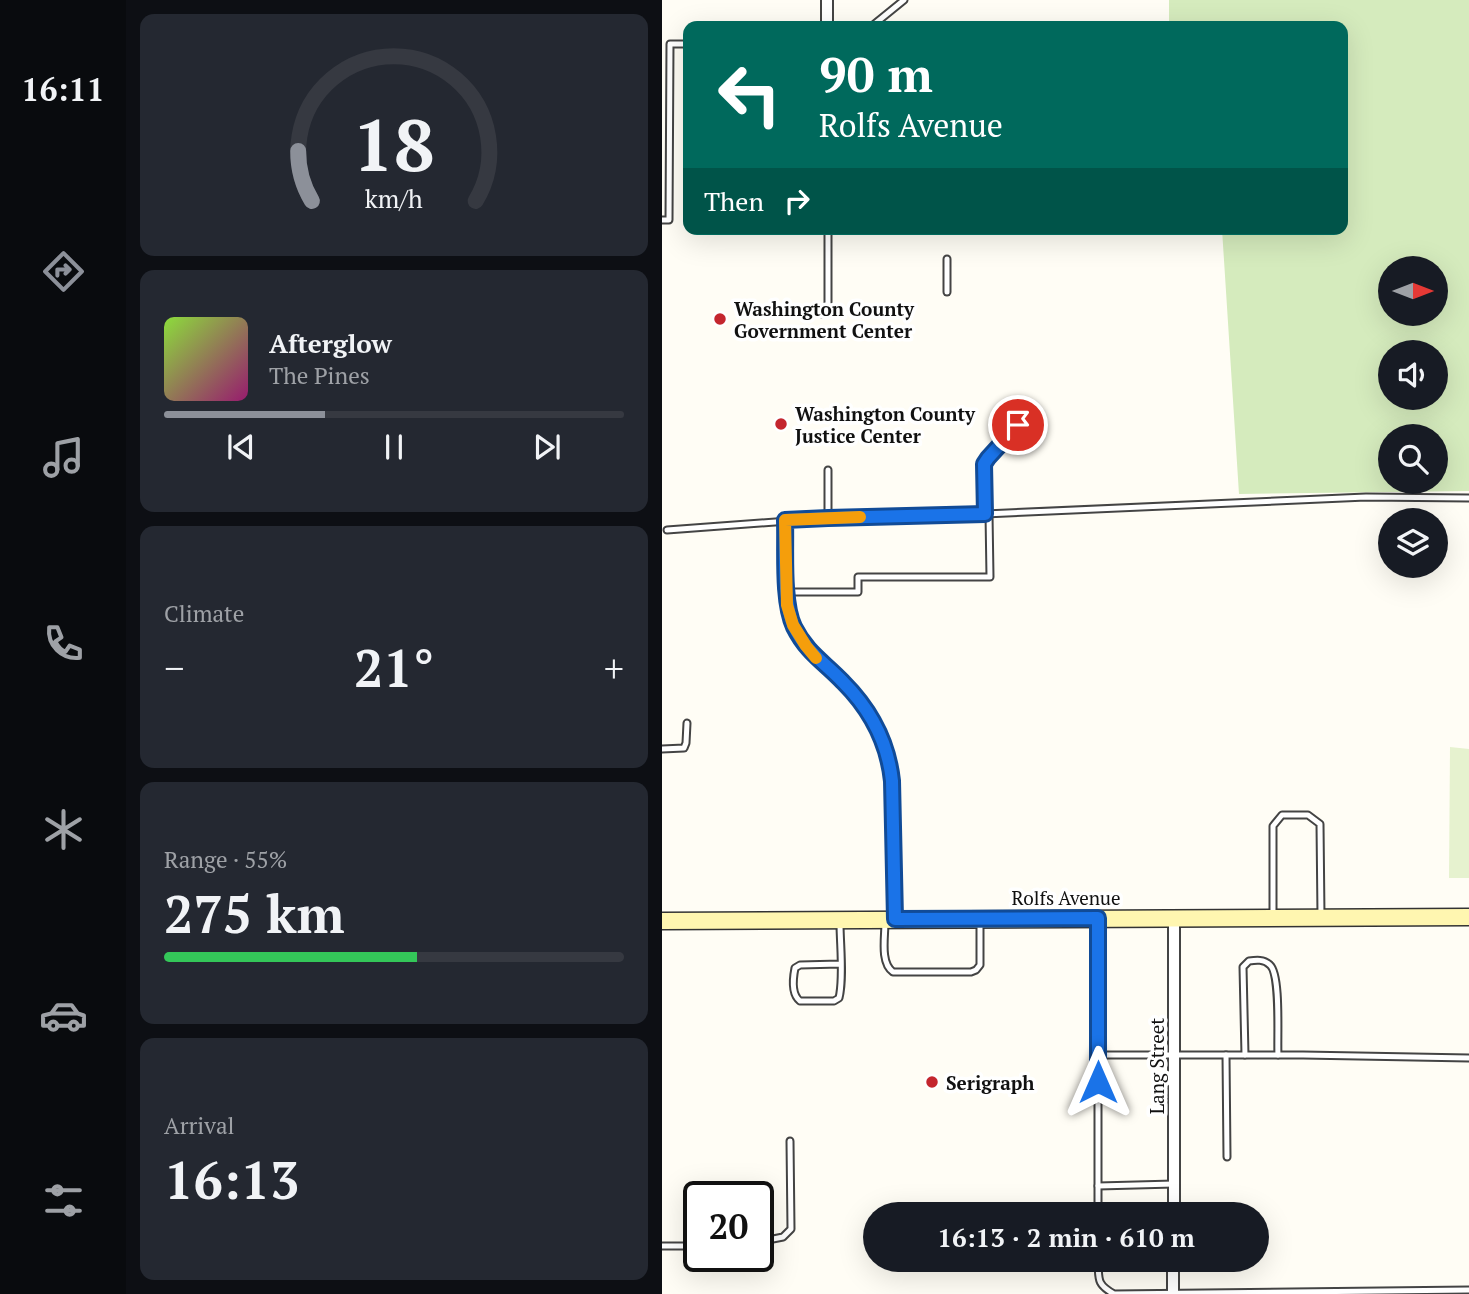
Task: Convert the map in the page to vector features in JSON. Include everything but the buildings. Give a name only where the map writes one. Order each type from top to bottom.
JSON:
[{"type":"street","points":[[827,0],[827,21]]},
{"type":"street","name":"Lang Street","points":[[1174,917],[1174,1202]]},
{"type":"street","name":"Rolfs Avenue","points":[[662,921],[1469,917]]},
{"type":"street","points":[[1173,1293],[1174,1272]]},
{"type":"lane","points":[[878,21],[904,0]]},
{"type":"lane","points":[[662,220],[669,220],[670,44],[683,44]]},
{"type":"lane","points":[[782,314],[828,314],[828,235]]},
{"type":"lane","points":[[947,258],[947,292]]},
{"type":"lane","points":[[787,592],[858,592],[858,577],[990,577],[984,464],[1018,425]]},
{"type":"lane","points":[[828,470],[828,518]]},
{"type":"lane","points":[[667,530],[828,518],[1366,498],[1469,498]]},
{"type":"lane","points":[[785,520],[787,605],[793,625],[813,656],[843,681],[863,706],[878,729],[890,767],[890,919],[885,961],[888,969],[893,972],[976,970],[980,965],[980,919]]},
{"type":"lane","points":[[662,749],[684,748],[687,723]]},
{"type":"lane","points":[[1273,918],[1273,826],[1282,815],[1308,815],[1320,824],[1321,918]]},
{"type":"lane","points":[[1098,918],[1098,1202]]},
{"type":"lane","points":[[839,919],[840,964],[839,998],[834,1001],[800,1001],[796,998],[795,968],[800,965],[840,964]]},
{"type":"lane","points":[[1245,1055],[1243,967],[1249,961],[1260,960],[1271,965],[1275,974],[1277,1055]]},
{"type":"lane","points":[[1098,1055],[1469,1058]]},
{"type":"lane","points":[[1227,1055],[1227,1157]]},
{"type":"lane","points":[[774,1239],[783,1237],[791,1228],[790,1141]]},
{"type":"lane","points":[[1098,1186],[1174,1184]]},
{"type":"lane","points":[[662,1246],[683,1246]]},
{"type":"lane","points":[[1098,1272],[1098,1280],[1114,1294],[1469,1290]]},
{"type":"green space","points":[[1169,0],[1469,0],[1469,491],[1448,491],[1448,424],[1378,424],[1378,492],[1239,494],[1222,235],[1348,235],[1348,21],[1169,21]]},
{"type":"green space","points":[[1450,747],[1469,749],[1469,878],[1449,878]]},
{"type":"slow traffic","points":[[816,658],[793,625],[787,605],[785,520],[860,517]]},
{"type":"place","name":"Washington County Government Center","points":[[720,319]]},
{"type":"place","name":"Washington County Justice Center","points":[[781,424]]},
{"type":"place","name":"Serigraph","points":[[932,1082]]},
{"type":"route","points":[[1018,425],[984,464],[985,514],[785,520],[787,605],[793,625],[806,646],[813,656],[843,681],[863,706],[885,746],[892,781],[895,919],[1098,918],[1098,1082]]}]
